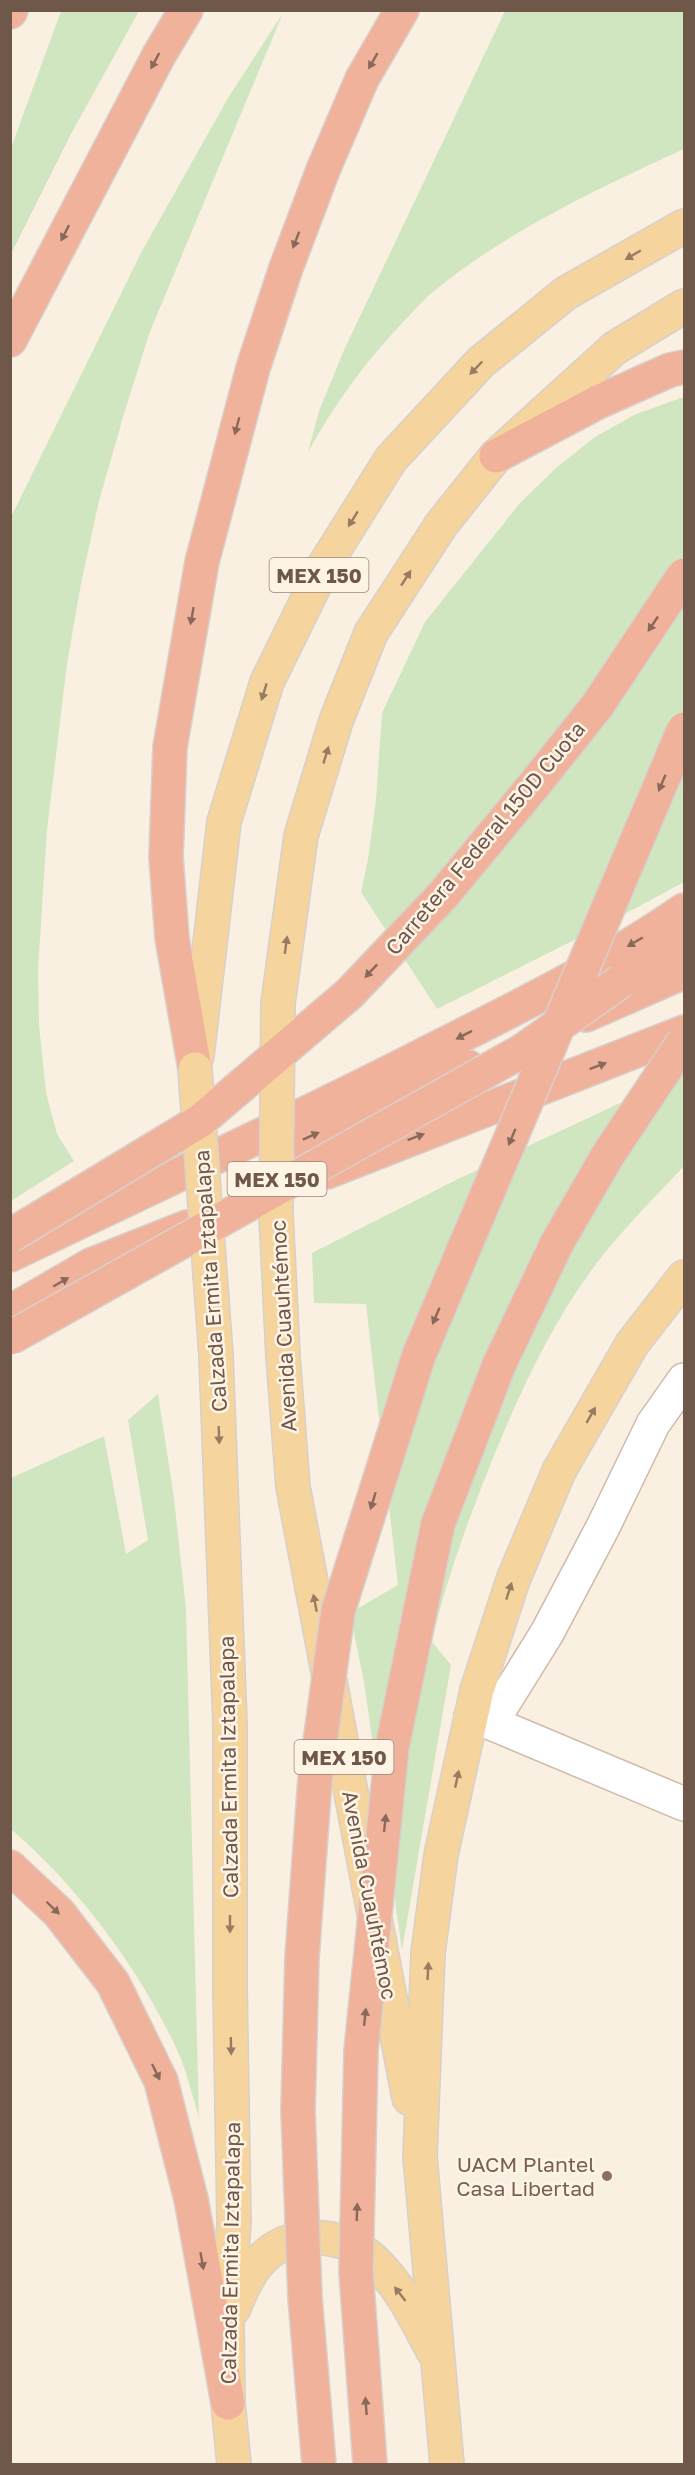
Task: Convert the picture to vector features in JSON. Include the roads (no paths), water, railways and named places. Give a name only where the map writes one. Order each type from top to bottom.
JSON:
[{"type":"highway","points":[[10,340],[159,54],[186,10]]},
{"type":"highway","points":[[195,1069],[172,938],[166,857],[170,747],[202,562],[253,368],[286,268],[323,170],[363,79],[402,10]]},
{"type":"highway","points":[[496,456],[598,402],[670,370],[684,367]]},
{"type":"highway","name":"Carretera Federal 150D Cuota","points":[[10,1236],[200,1121],[349,994],[443,895],[597,706],[684,575]]},
{"type":"highway","points":[[319,2464],[305,2298],[298,2110],[301,1970],[315,1779],[339,1611],[419,1355],[684,729]]},
{"type":"highway","points":[[10,1255],[350,1093],[534,999],[650,933],[684,910]]},
{"type":"highway","points":[[10,1338],[522,1051],[684,934]]},
{"type":"highway","points":[[10,1274],[43,1254],[684,972]]},
{"type":"highway","points":[[10,1312],[91,1265],[684,1032]]},
{"type":"highway","points":[[370,2464],[356,2272],[361,2051],[392,1748],[438,1524],[499,1365],[557,1243],[608,1155],[684,1041]]},
{"type":"highway","points":[[10,1867],[59,1913],[113,1983],[161,2081],[191,2199],[228,2403]]},
{"type":"main road","name":"MEX 150","points":[[195,1069],[224,822],[267,682],[324,566],[391,459],[482,362],[566,293],[684,226]]},
{"type":"main road","name":"Avenida Cuauhtémoc","points":[[420,2156],[293,1487],[283,1356],[276,1214],[278,1003],[301,836],[336,721],[371,633],[441,525],[496,456],[615,348],[684,306]]},
{"type":"main road","name":"Calzada Ermita Iztapalapa","points":[[195,1069],[216,1356],[230,1725],[230,1988],[234,2222],[227,2325],[228,2403],[234,2464]]},
{"type":"main road","points":[[447,2464],[420,2156],[428,1953],[441,1855],[481,1720],[477,1690],[513,1580],[559,1471],[632,1344],[684,1277]]},
{"type":"main road","points":[[227,2325],[244,2283],[261,2260],[284,2241],[306,2236],[330,2238],[352,2245],[372,2259],[407,2302],[439,2363]]},
{"type":"street","points":[[684,1380],[654,1424],[547,1633],[481,1720],[684,1804]]},
{"type":"place","name":"UACM Plantel Casa Libertad","points":[[607,2176]]}]
